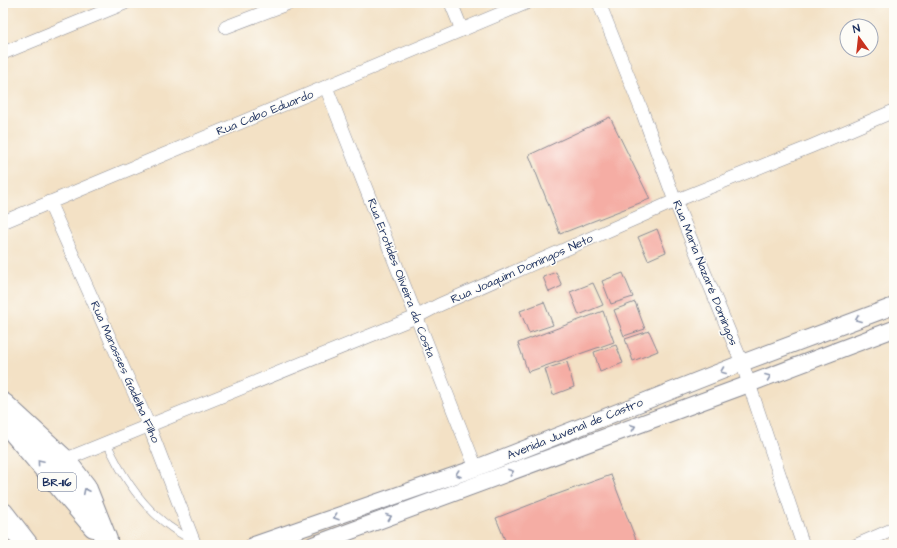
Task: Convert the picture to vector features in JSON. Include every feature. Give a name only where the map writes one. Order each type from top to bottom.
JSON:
[{"type":"highway","points":[[3,404],[64,460],[85,487],[108,542]]},
{"type":"highway","name":"BR-116","points":[[3,418],[108,542]]},
{"type":"highway","points":[[3,514],[27,545]]},
{"type":"street","points":[[3,53],[125,3]]},
{"type":"street","points":[[226,28],[289,3]]},
{"type":"street","points":[[451,3],[462,30]]},
{"type":"street","name":"Rua Cabo Eduardo","points":[[3,222],[526,3]]},
{"type":"street","name":"Rua Maria Nazaré Domingos","points":[[599,3],[642,111],[675,201],[742,363],[803,545]]},
{"type":"street","name":"Rua Erotídes Oliveira da Costa","points":[[326,87],[476,468]]},
{"type":"street","name":"Rua Joaquim Domingos Neto","points":[[64,460],[416,317],[675,201],[812,146],[894,111]]},
{"type":"street","name":"Rua Manasses Gadelha Filho","points":[[49,202],[149,426],[195,543]]},
{"type":"street","name":"Avenida Juvenal de Castro","points":[[254,545],[476,468],[742,363],[894,306]]},
{"type":"street","name":"Avenida Juvenal de Castro","points":[[313,545],[894,329]]},
{"type":"street","points":[[857,545],[894,529]]},
{"type":"lane","points":[[107,443],[123,474],[142,501],[163,522],[176,532],[195,543]]},
{"type":"building","points":[[610,117],[650,199],[560,234],[529,155]]},
{"type":"building","points":[[657,229],[666,252],[648,260],[638,237]]},
{"type":"building","points":[[556,272],[562,286],[549,292],[543,277]]},
{"type":"building","points":[[623,273],[633,297],[611,304],[602,281]]},
{"type":"building","points":[[593,283],[603,305],[579,315],[570,292]]},
{"type":"building","points":[[544,302],[553,325],[529,333],[520,311]]},
{"type":"building","points":[[635,302],[645,329],[624,336],[614,310]]},
{"type":"building","points":[[603,311],[614,342],[528,372],[518,343]]},
{"type":"building","points":[[649,331],[658,351],[633,361],[625,339]]},
{"type":"building","points":[[616,345],[623,363],[600,372],[594,352]]},
{"type":"building","points":[[567,362],[574,387],[553,395],[545,369]]},
{"type":"building","points":[[611,475],[638,545],[507,545],[496,518]]}]
